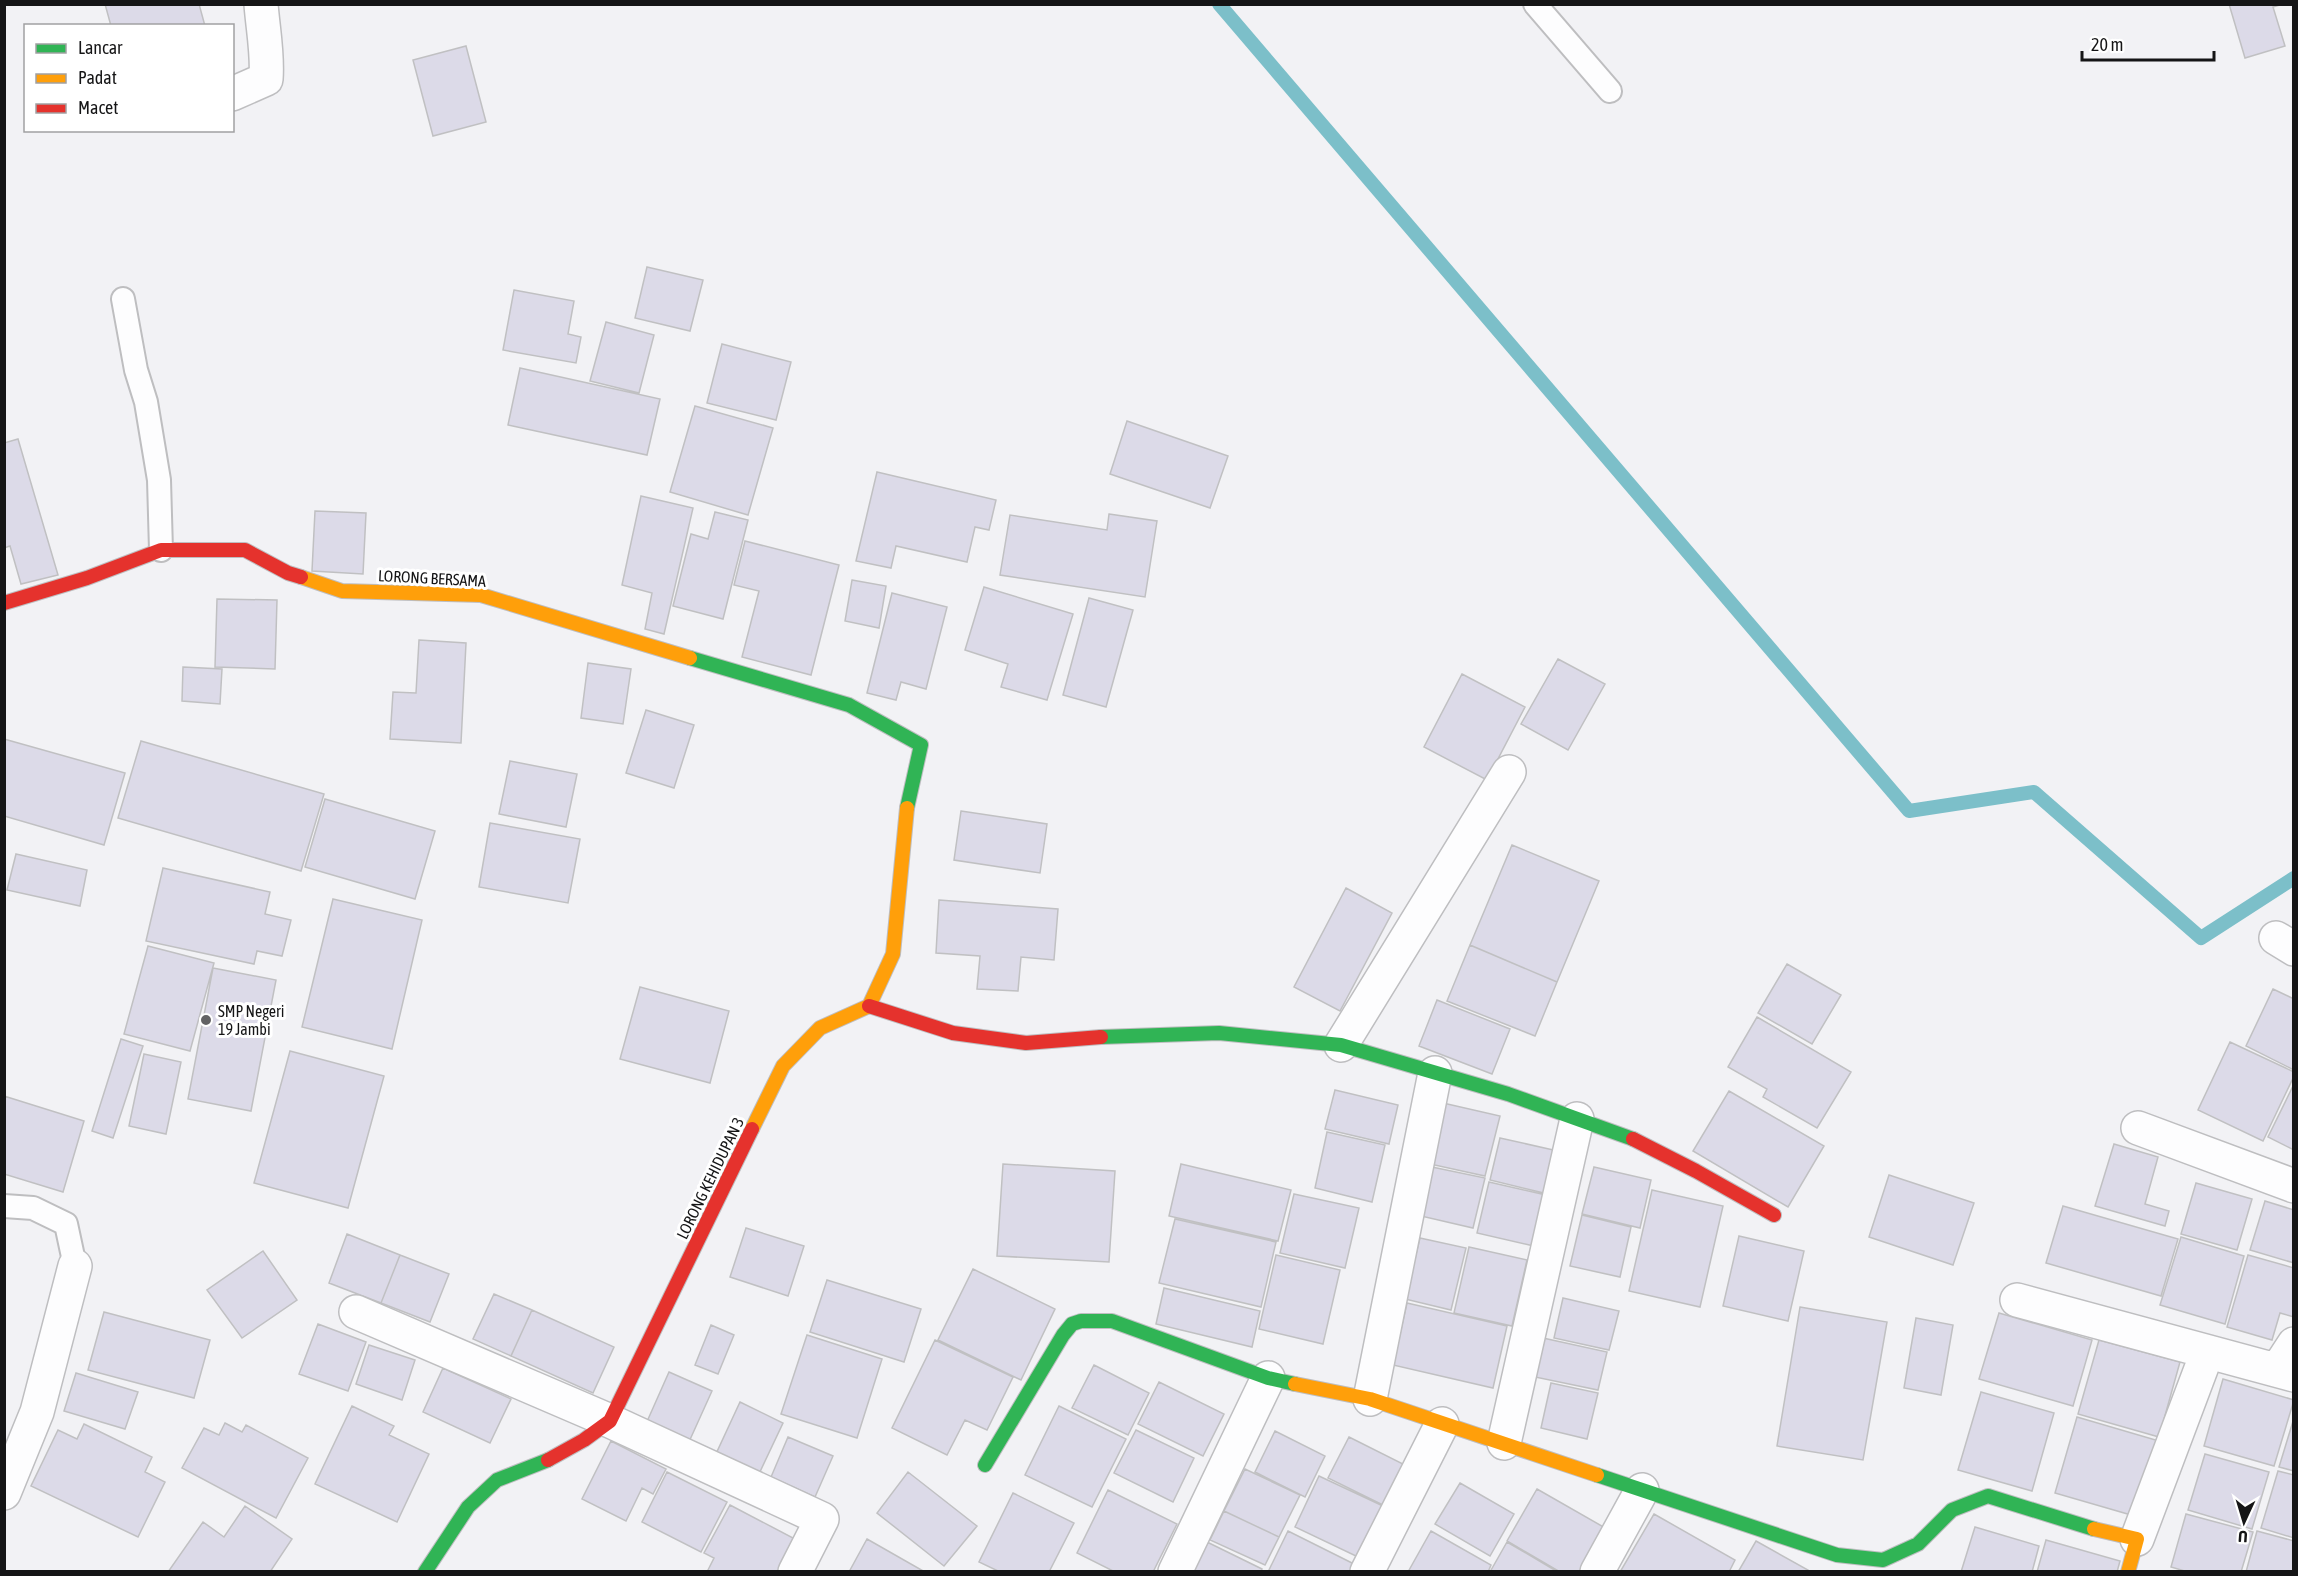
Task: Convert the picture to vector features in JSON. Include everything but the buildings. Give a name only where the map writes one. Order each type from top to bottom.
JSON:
[{"type":"street","points":[[234,93],[266,79],[268,60],[264,43],[261,4]]},
{"type":"street","name":"LORONG BERSAMA","points":[[4,603],[87,578],[161,550],[245,550],[288,573],[342,591],[481,595],[849,705],[921,745],[907,809],[893,954],[868,1006]]},
{"type":"street","points":[[1341,1045],[1509,772]]},
{"type":"street","points":[[868,1006],[953,1033],[1026,1043],[1121,1035],[1219,1033],[1341,1045],[1508,1094],[1577,1119],[1657,1151],[1774,1215]]},
{"type":"street","name":"LORONG KEHIDUPAN 3","points":[[425,1572],[468,1508],[497,1480],[544,1462],[584,1440],[610,1421],[783,1066],[820,1028],[868,1006]]},
{"type":"street","points":[[1371,1399],[1435,1073]]},
{"type":"street","points":[[1504,1443],[1577,1119]]},
{"type":"street","points":[[2138,1128],[2294,1186]]},
{"type":"street","points":[[4,1493],[37,1412],[75,1266]]},
{"type":"street","points":[[2017,1300],[2207,1353],[2288,1363]]},
{"type":"street","points":[[356,1312],[610,1421],[822,1519],[795,1572]]},
{"type":"street","points":[[985,1465],[1063,1335],[1072,1324],[1081,1321],[1112,1321],[1268,1378],[1371,1399],[1504,1443],[1642,1490],[1831,1563],[1883,1560],[1918,1544],[1952,1510],[1988,1496],[2108,1533],[2138,1539]]},
{"type":"street","points":[[2128,1572],[2207,1353]]},
{"type":"street","points":[[1175,1572],[1268,1378]]},
{"type":"street","points":[[1366,1572],[1442,1424]]},
{"type":"street","points":[[1597,1572],[1642,1490]]},
{"type":"lane","points":[[1535,4],[1610,91]]},
{"type":"lane","points":[[123,299],[136,370],[146,402],[159,480],[161,550]]},
{"type":"lane","points":[[4,1206],[33,1208],[66,1224],[75,1266]]},
{"type":"waterway","points":[[1219,4],[1909,811],[2034,792],[2201,938],[2294,878]]},
{"type":"traffic: fast","points":[[690,658],[849,705],[921,745],[907,808]]},
{"type":"traffic: fast","points":[[1101,1037],[1219,1033],[1341,1045],[1508,1094],[1633,1139]]},
{"type":"traffic: fast","points":[[985,1465],[1063,1335],[1072,1324],[1081,1321],[1112,1321],[1268,1378],[1295,1384]]},
{"type":"traffic: fast","points":[[425,1572],[468,1507],[497,1480],[548,1460]]},
{"type":"traffic: fast","points":[[1597,1475],[1837,1555],[1883,1560],[1918,1544],[1952,1510],[1988,1496],[2094,1529]]},
{"type":"traffic: slow","points":[[301,577],[342,591],[481,595],[690,658]]},
{"type":"traffic: slow","points":[[752,1129],[783,1066],[820,1028],[869,1006],[893,954],[907,808]]},
{"type":"traffic: slow","points":[[1295,1384],[1370,1399],[1597,1475]]},
{"type":"traffic: slow","points":[[2094,1529],[2137,1539],[2128,1572]]},
{"type":"traffic: jam","points":[[4,603],[87,578],[161,550],[245,550],[288,573],[301,577]]},
{"type":"traffic: jam","points":[[869,1006],[953,1033],[1026,1043],[1101,1037]]},
{"type":"traffic: jam","points":[[548,1460],[584,1440],[610,1421],[752,1129]]},
{"type":"traffic: jam","points":[[1633,1139],[1774,1215]]},
{"type":"place","name":"SMP Negeri 19 Jambi","points":[[206,1020]]}]
